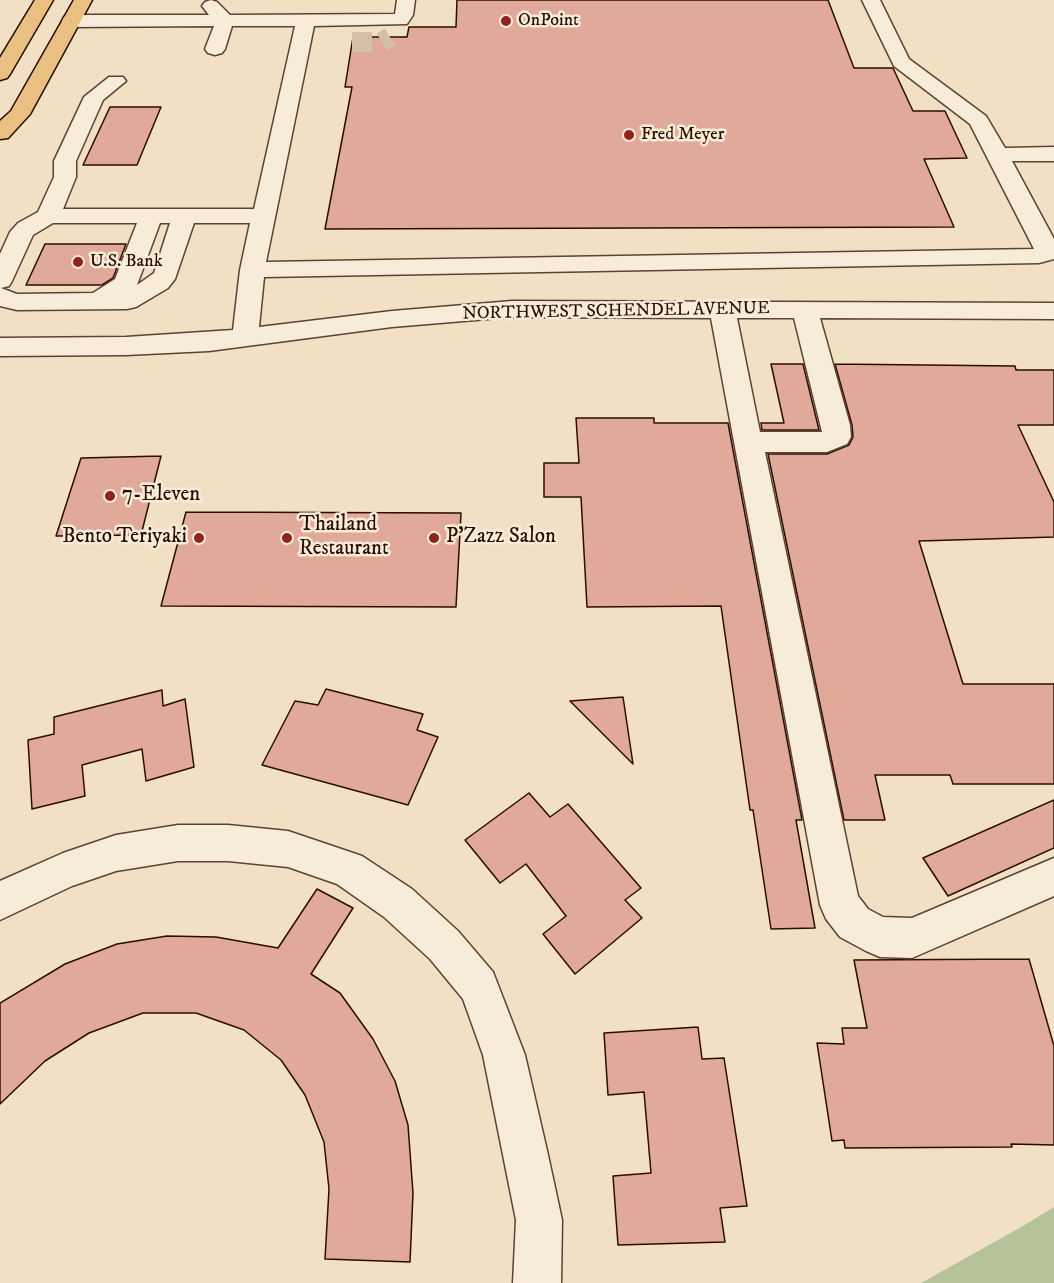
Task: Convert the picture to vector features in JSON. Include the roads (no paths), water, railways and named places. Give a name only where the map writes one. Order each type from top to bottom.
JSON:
[{"type":"main road","points":[[0,74],[44,0]]},
{"type":"main road","points":[[0,133],[20,114],[82,0]]},
{"type":"street","points":[[206,0],[225,20]]},
{"type":"street","points":[[252,270],[1039,256],[1046,254],[1046,246],[979,120],[901,62],[871,0]]},
{"type":"street","points":[[71,21],[398,19]]},
{"type":"street","points":[[214,49],[225,20]]},
{"type":"street","points":[[244,338],[252,270],[263,216],[311,43],[306,20]]},
{"type":"street","points":[[48,216],[65,177],[65,161],[94,97],[116,81]]},
{"type":"street","points":[[998,155],[1054,154]]},
{"type":"street","points":[[0,280],[22,232],[48,216],[263,216]]},
{"type":"street","points":[[99,302],[126,284],[151,216]]},
{"type":"street","points":[[0,296],[3,299],[17,302],[127,302],[159,283],[166,274],[192,216]]},
{"type":"street","name":"NORTHWEST SCHENDEL AVENUE","points":[[0,347],[126,346],[244,338],[392,319],[513,309],[1054,311]]},
{"type":"street","points":[[722,309],[840,905],[854,923],[880,937],[912,938],[1054,877]]},
{"type":"street","points":[[748,441],[827,442],[837,437],[836,424],[805,310]]},
{"type":"street","points":[[0,901],[63,871],[116,854],[178,843],[228,843],[288,849],[348,869],[398,903],[444,945],[479,986],[504,1055],[539,1220],[537,1283]]},
{"type":"tunnel","points":[[352,42],[382,42],[390,37]]},
{"type":"place","name":"OnPoint","points":[[506,21]]},
{"type":"place","name":"Fred Meyer","points":[[629,135]]},
{"type":"place","name":"U.S. Bank","points":[[78,262]]},
{"type":"place","name":"7-Eleven","points":[[110,496]]},
{"type":"place","name":"Bento Teriyaki","points":[[199,538]]},
{"type":"place","name":"Thailand Restaurant","points":[[287,538]]},
{"type":"place","name":"P'Zazz Salon","points":[[434,538]]}]
